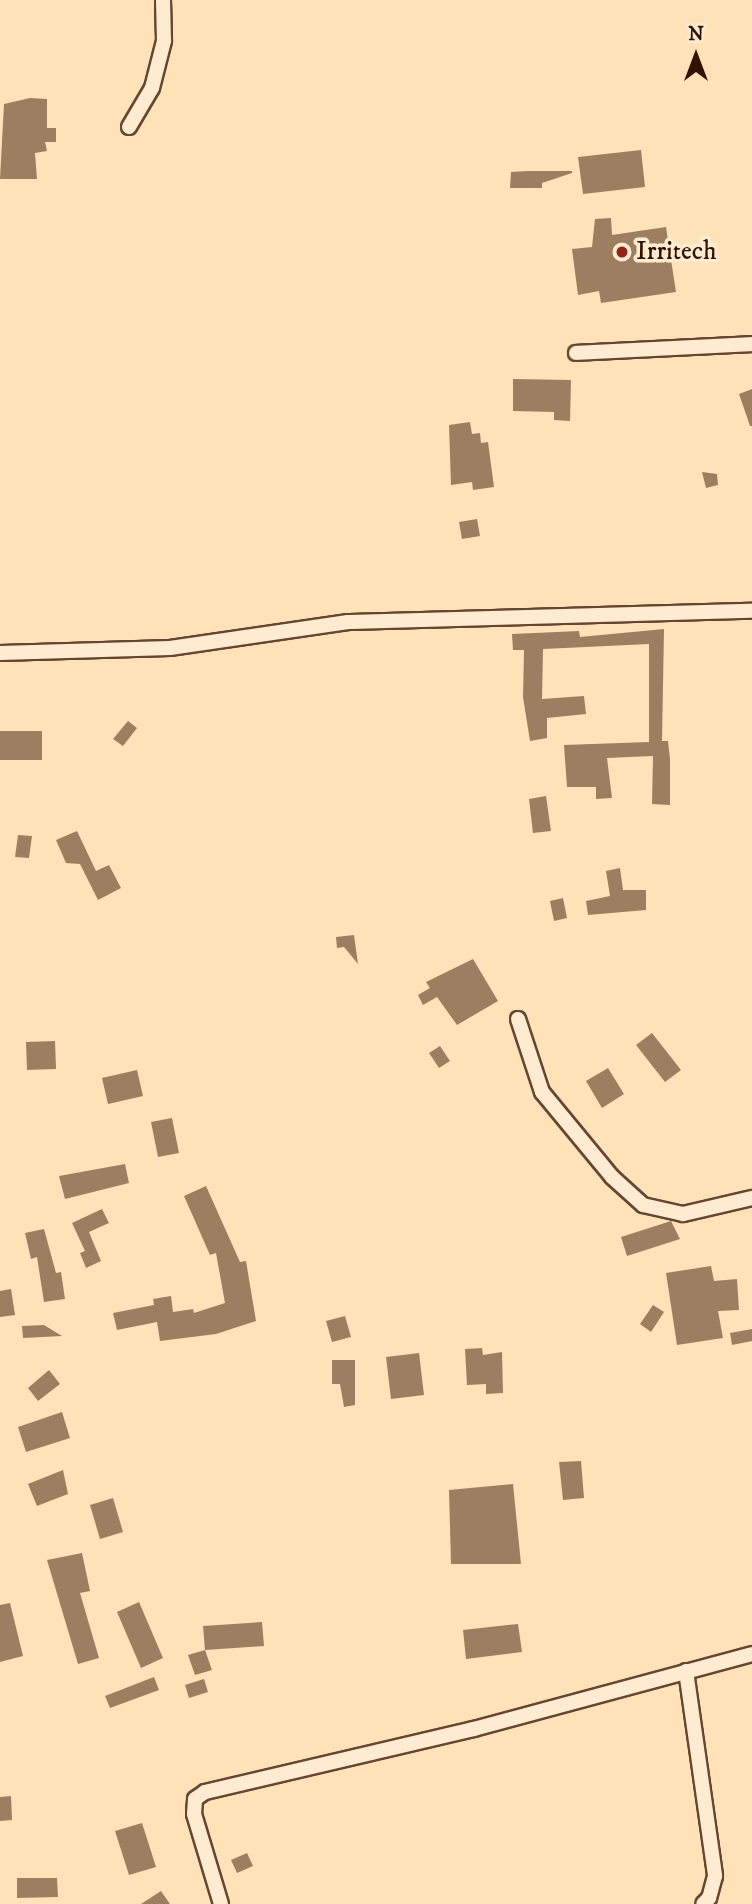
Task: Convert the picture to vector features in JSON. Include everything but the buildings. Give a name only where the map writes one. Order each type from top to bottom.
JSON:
[{"type":"street","points":[[129,127],[152,88],[164,41],[163,0]]},
{"type":"street","points":[[576,353],[752,344]]},
{"type":"street","points":[[0,653],[170,648],[348,622],[752,611]]},
{"type":"street","points":[[518,1020],[542,1092],[612,1177],[643,1205],[683,1214],[752,1198]]},
{"type":"street","points":[[221,1904],[194,1814],[195,1799],[205,1792],[474,1729],[752,1654]]},
{"type":"street","points":[[686,1671],[715,1876],[709,1898],[703,1904]]},
{"type":"place","name":"Irritech","points":[[622,252]]}]
